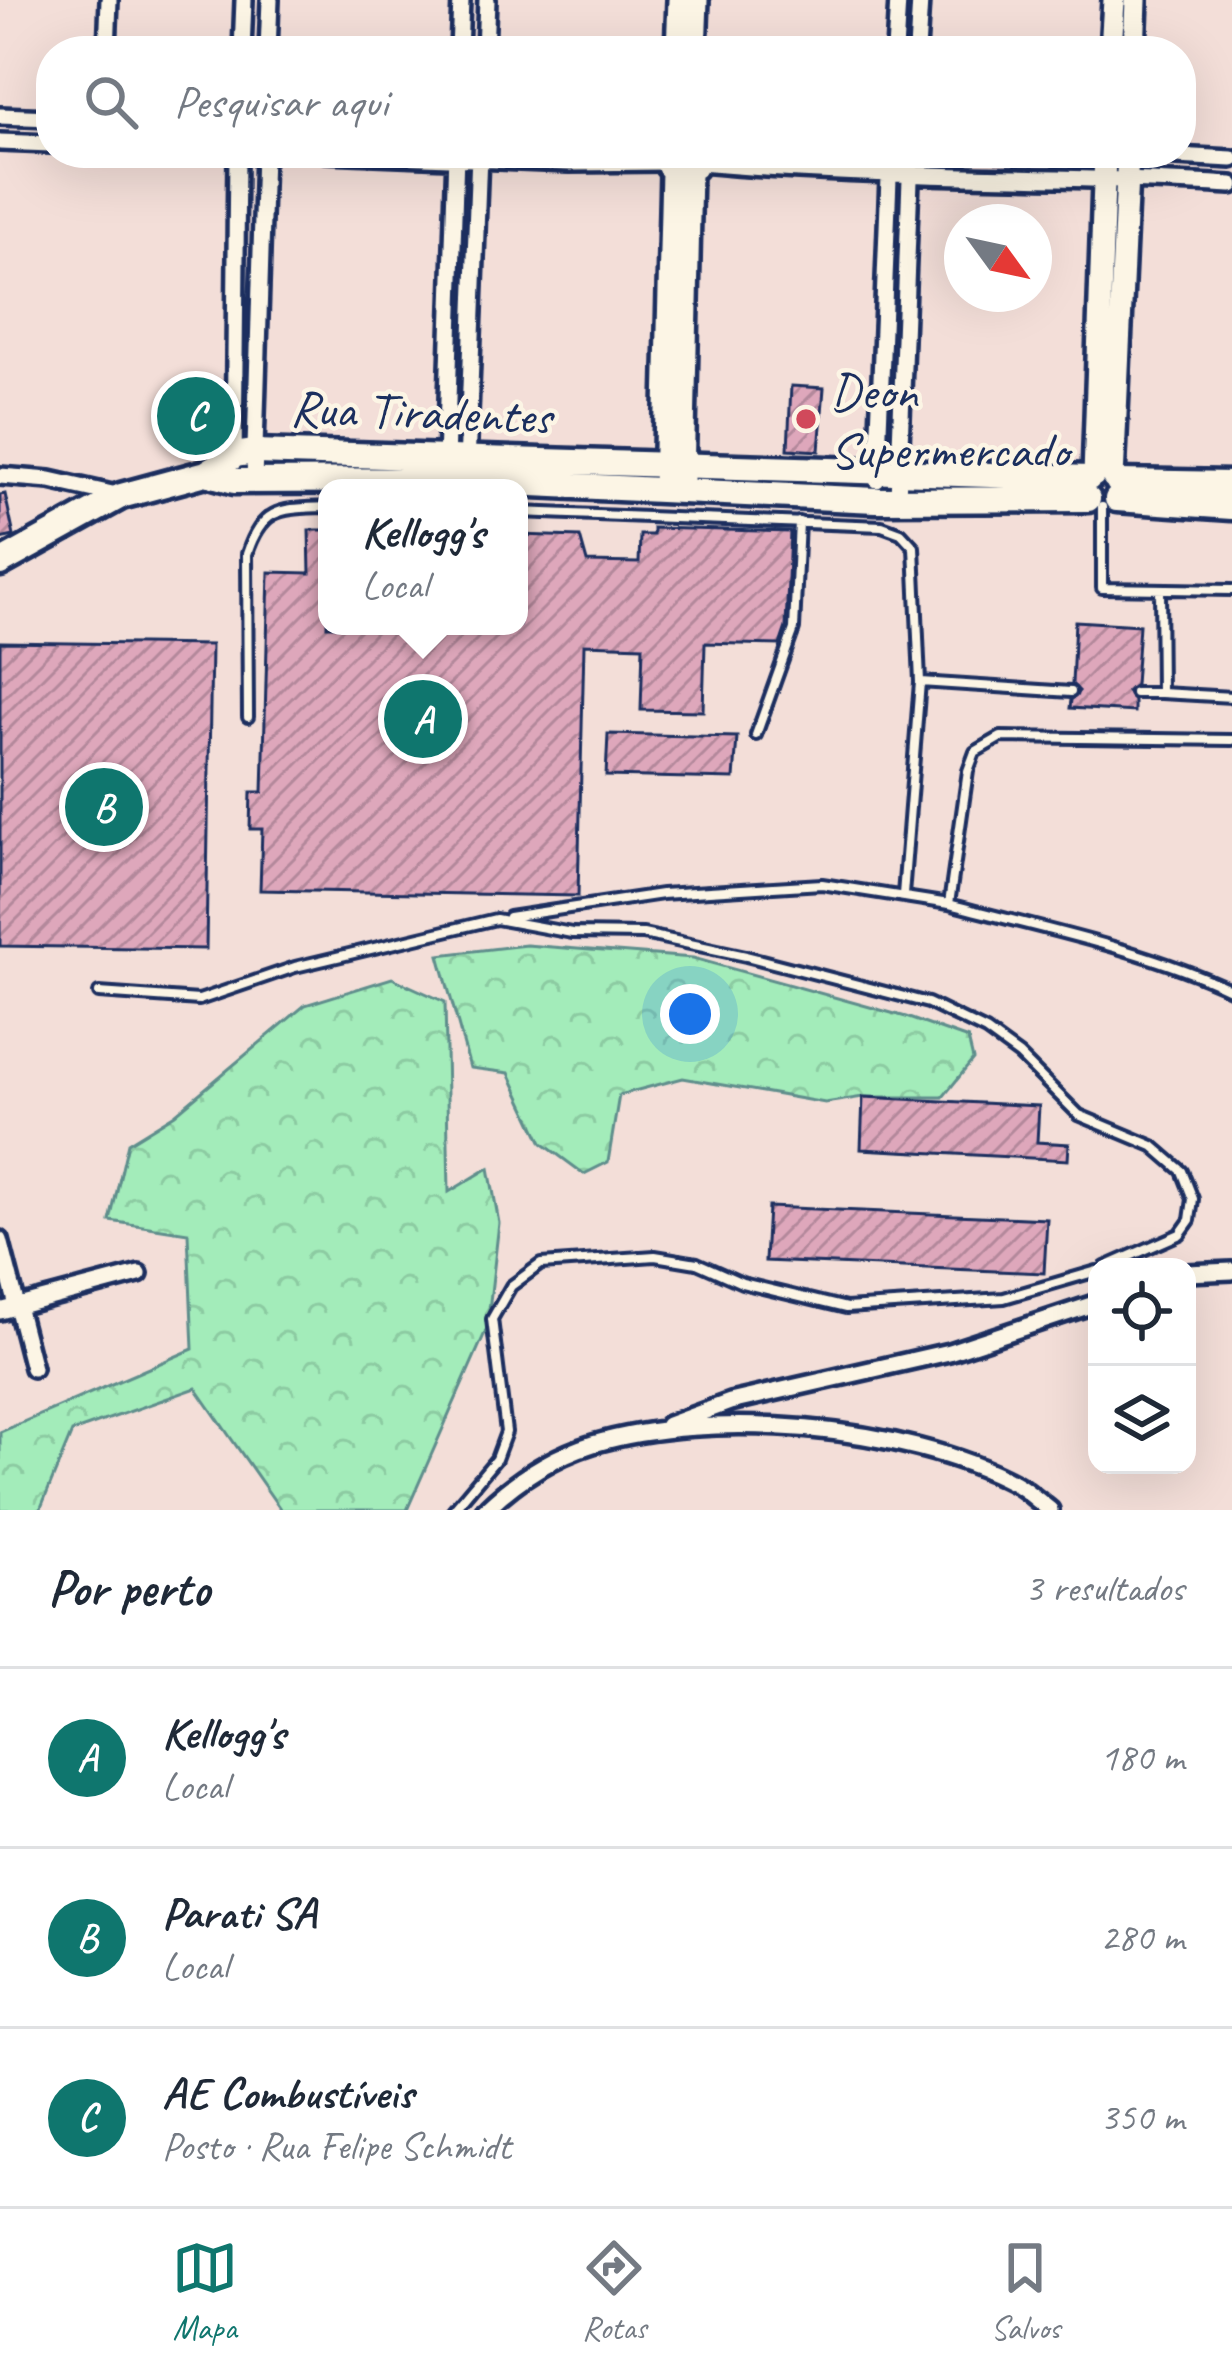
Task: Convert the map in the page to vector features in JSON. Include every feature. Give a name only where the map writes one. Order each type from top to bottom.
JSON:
[{"type":"main road","name":"Rua Tiradentes","points":[[122,496],[244,467],[674,478],[887,500],[1232,484]]},
{"type":"main road","name":"Rua Tiradentes","points":[[674,478],[888,473],[1103,488],[1232,506]]},
{"type":"main road","points":[[0,563],[122,496]]},
{"type":"street","points":[[108,36],[109,0]]},
{"type":"street","points":[[243,36],[244,0]]},
{"type":"street","points":[[269,36],[270,0]]},
{"type":"street","points":[[460,36],[461,0]]},
{"type":"street","points":[[485,36],[487,0]]},
{"type":"street","points":[[677,36],[679,0]]},
{"type":"street","points":[[696,36],[697,0]]},
{"type":"street","points":[[897,36],[898,0]]},
{"type":"street","points":[[918,36],[920,0]]},
{"type":"street","points":[[1112,36],[1114,0]]},
{"type":"street","points":[[1135,36],[1136,0]]},
{"type":"street","points":[[0,116],[36,117]]},
{"type":"street","points":[[0,142],[36,143]]},
{"type":"street","points":[[756,168],[1224,184],[1224,159]]},
{"type":"street","points":[[237,168],[244,467]]},
{"type":"street","points":[[244,467],[263,240],[264,168]]},
{"type":"street","points":[[455,168],[450,351],[457,469]]},
{"type":"street","points":[[457,469],[472,353],[479,168]]},
{"type":"street","points":[[674,478],[682,168]]},
{"type":"street","points":[[887,500],[882,388],[889,168]]},
{"type":"street","points":[[888,473],[902,386],[909,168]]},
{"type":"street","points":[[1112,168],[1116,178]]},
{"type":"street","points":[[1103,488],[1120,168]]},
{"type":"street","points":[[237,240],[263,240]]},
{"type":"street","points":[[450,351],[472,353]]},
{"type":"street","points":[[882,388],[902,386]]},
{"type":"street","points":[[0,476],[50,480],[122,496]]},
{"type":"street","points":[[0,1240],[33,1368]]},
{"type":"street","points":[[1196,1273],[1232,1271]]},
{"type":"street","points":[[0,1311],[139,1274]]},
{"type":"street","points":[[640,1436],[730,1402],[949,1352],[1088,1306]]},
{"type":"street","points":[[485,1510],[515,1480],[594,1444],[712,1427],[788,1426],[878,1439],[948,1456],[1016,1484],[1050,1510]]},
{"type":"lane","points":[[1103,488],[1102,587],[1232,590]]},
{"type":"lane","points":[[248,717],[247,554],[254,532],[265,518],[283,509],[318,507]]},
{"type":"lane","points":[[528,512],[883,526],[901,533],[914,547],[920,682],[903,896]]},
{"type":"lane","points":[[755,734],[794,629],[799,522]]},
{"type":"lane","points":[[1160,589],[1161,694]]},
{"type":"lane","points":[[920,682],[1071,692]]},
{"type":"lane","points":[[1135,693],[1232,697]]},
{"type":"lane","points":[[949,904],[968,771],[975,752],[1001,737],[1232,740]]},
{"type":"lane","points":[[99,993],[199,1000],[295,968],[496,919],[662,894],[822,884],[949,904],[1084,940],[1232,990]]},
{"type":"lane","points":[[496,919],[572,933],[643,934],[746,956],[928,1003],[986,1031],[1019,1055],[1079,1115],[1153,1146],[1182,1171],[1193,1199],[1190,1220],[1180,1234],[1126,1258]]},
{"type":"lane","points":[[453,1510],[496,1459],[506,1432],[492,1319],[512,1286],[541,1264],[655,1256],[697,1263],[742,1283],[846,1308],[1004,1298],[1088,1273]]},
{"type":"green space","points":[[526,945],[693,958],[968,1039],[973,1060],[943,1097],[863,1097],[825,1103],[683,1078],[619,1095],[608,1162],[584,1174],[542,1143],[509,1073],[470,1068],[439,955]]},
{"type":"green space","points":[[392,978],[445,1002],[449,1192],[489,1168],[499,1223],[487,1328],[407,1510],[281,1510],[196,1388],[72,1432],[40,1510],[0,1510],[0,1432],[193,1349],[188,1233],[110,1221],[128,1143],[175,1114],[305,1005]]},
{"type":"building","name":"Deon Supermercado","points":[[791,386],[824,388],[819,451],[788,449]]},
{"type":"building","points":[[5,494],[14,536],[0,539],[0,495]]},
{"type":"building","points":[[653,528],[790,532],[786,627],[780,645],[705,643],[703,711],[641,710],[643,646],[584,644],[578,896],[260,890],[262,829],[250,829],[251,792],[263,792],[269,572],[310,573],[309,530],[318,530],[318,635],[528,635],[528,535],[580,537],[587,562],[639,563],[640,535],[653,535]]},
{"type":"building","points":[[1075,621],[1139,625],[1135,685],[1127,692],[1134,701],[1134,712],[1070,708],[1079,691],[1072,684]]},
{"type":"building","points":[[0,642],[211,645],[206,949],[0,946]]},
{"type":"building","points":[[608,734],[737,737],[734,779],[606,776]]},
{"type":"building","points":[[863,1097],[1039,1106],[1037,1142],[1069,1144],[1068,1160],[861,1149]]},
{"type":"building","points":[[768,1207],[1047,1219],[1044,1273],[765,1261]]},
{"type":"place","name":"AE Combustíveis","points":[[196,416]]},
{"type":"place","name":"Deon Supermercado","points":[[806,419]]},
{"type":"place","name":"Kellogg's","points":[[423,719]]},
{"type":"place","name":"Parati SA","points":[[104,807]]}]
